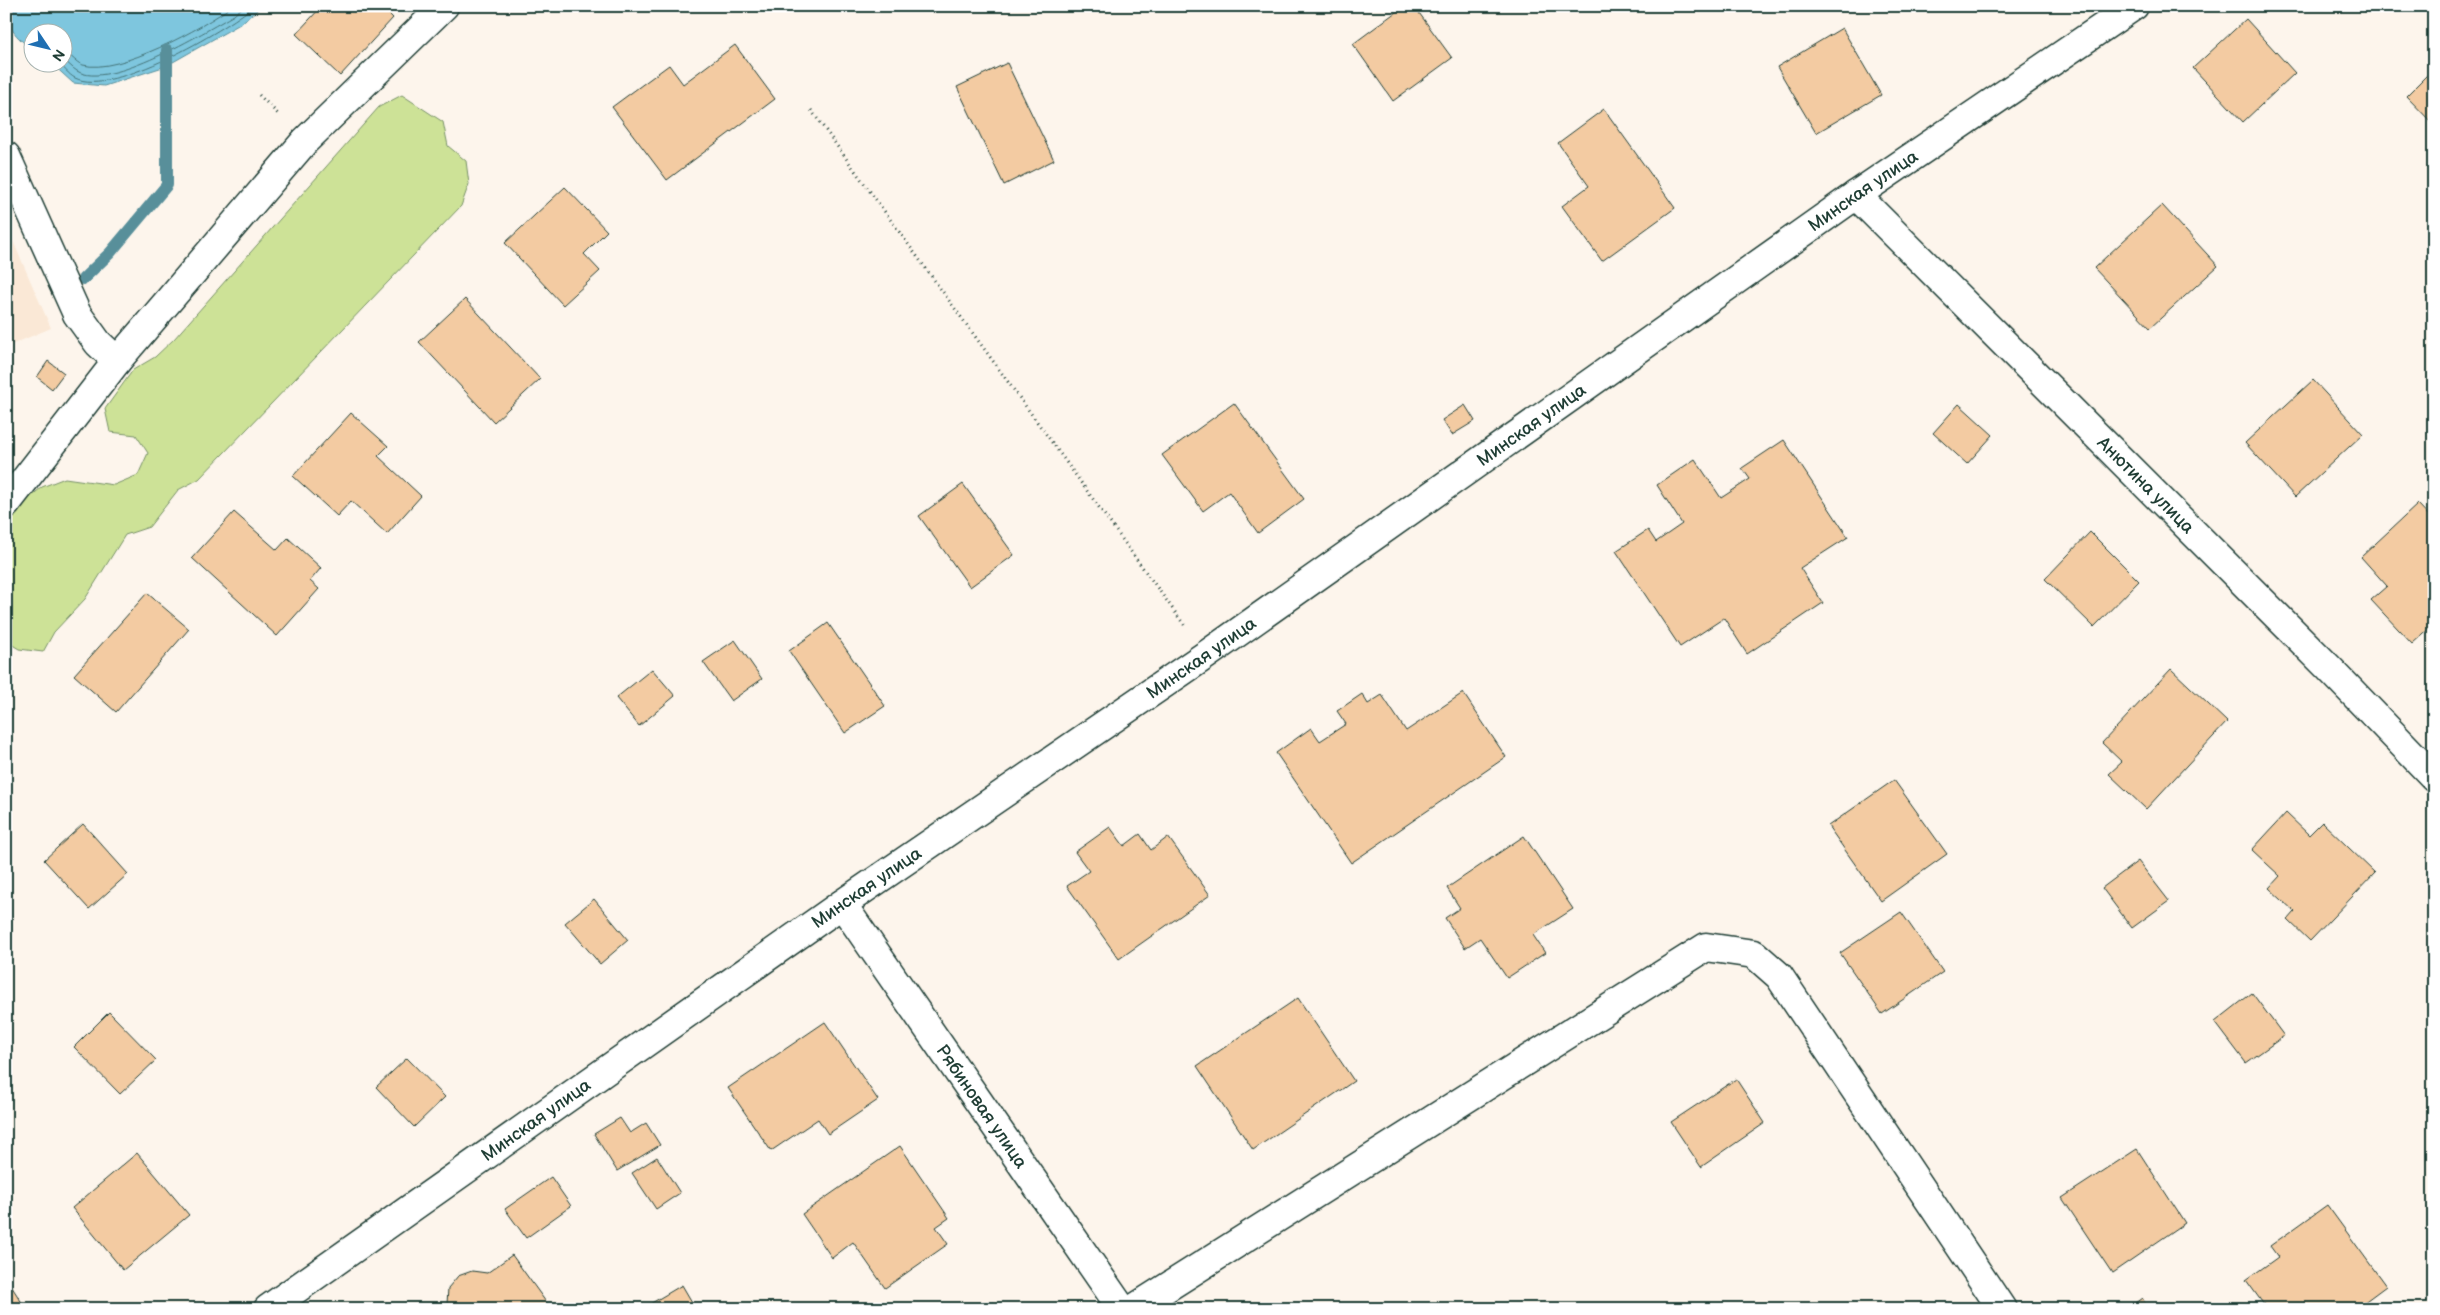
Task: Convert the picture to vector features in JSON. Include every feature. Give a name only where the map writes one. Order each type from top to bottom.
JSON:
[{"type":"street","points":[[6,504],[117,360],[305,141],[444,6]]},
{"type":"street","name":"Минская улица","points":[[282,1305],[842,904],[1206,655],[1856,195],[2134,6]]},
{"type":"street","points":[[6,156],[77,314],[98,343],[117,360]]},
{"type":"street","name":"Анютина улица","points":[[1856,195],[2328,667],[2434,777]]},
{"type":"street","name":"Рябиновая улица","points":[[842,904],[1122,1309]]},
{"type":"street","points":[[1133,1309],[1706,947],[1754,954],[1779,976],[2002,1309]]},
{"type":"path","points":[[811,110],[1206,655]]},
{"type":"shaded area","points":[[6,225],[51,328],[6,347]]},
{"type":"green space","points":[[402,95],[443,122],[448,146],[466,161],[469,184],[461,206],[199,479],[178,490],[149,527],[125,535],[85,599],[54,632],[43,652],[19,649],[6,641],[6,528],[23,503],[42,487],[65,478],[114,485],[138,475],[148,453],[136,435],[110,432],[105,409],[133,370],[155,357],[174,339],[379,107]]},
{"type":"water","points":[[6,6],[262,6],[240,24],[166,66],[104,86],[73,83],[61,72],[72,72],[72,22],[22,22],[22,41],[10,26]]},
{"type":"building","points":[[322,6],[381,6],[393,18],[340,76],[296,34]]},
{"type":"building","points":[[1404,6],[1414,6],[1452,58],[1393,101],[1353,44]]},
{"type":"building","points":[[2246,19],[2295,73],[2243,122],[2193,68]]},
{"type":"building","points":[[1842,28],[1881,95],[1816,133],[1777,67]]},
{"type":"building","points":[[735,45],[775,99],[667,180],[612,107],[669,65],[683,84]]},
{"type":"building","points":[[1007,63],[1054,160],[1004,185],[957,87]]},
{"type":"building","points":[[2434,68],[2434,125],[2406,96]]},
{"type":"building","points":[[1604,109],[1675,208],[1602,261],[1562,206],[1589,186],[1558,143]]},
{"type":"building","points":[[565,187],[607,231],[584,254],[600,271],[563,305],[505,243]]},
{"type":"building","points":[[2162,205],[2218,266],[2150,328],[2094,268]]},
{"type":"building","points":[[465,299],[540,379],[494,422],[419,342]]},
{"type":"building","points":[[48,361],[64,373],[52,389],[37,377]]},
{"type":"building","points":[[2313,380],[2363,434],[2295,497],[2245,443]]},
{"type":"building","points":[[1234,403],[1304,499],[1258,533],[1229,492],[1203,511],[1162,455]]},
{"type":"building","points":[[1959,404],[1993,435],[1967,464],[1933,433]]},
{"type":"building","points":[[1465,405],[1475,421],[1452,435],[1442,420]]},
{"type":"building","points":[[351,413],[388,446],[378,456],[421,496],[387,534],[351,501],[337,516],[293,476]]},
{"type":"building","points":[[1784,440],[1848,537],[1800,568],[1823,603],[1747,654],[1724,618],[1680,647],[1616,551],[1648,530],[1656,542],[1682,524],[1657,485],[1695,459],[1721,498],[1750,479],[1742,468]]},
{"type":"building","points":[[963,484],[1014,555],[970,587],[919,516]]},
{"type":"building","points":[[2418,504],[2434,521],[2434,624],[2412,644],[2371,600],[2387,586],[2361,557]]},
{"type":"building","points":[[234,512],[277,550],[288,538],[321,568],[310,581],[319,589],[277,636],[192,558]]},
{"type":"building","points":[[2090,532],[2139,581],[2094,627],[2045,579]]},
{"type":"building","points":[[147,593],[189,629],[116,712],[74,675]]},
{"type":"building","points":[[828,623],[885,706],[845,733],[789,651]]},
{"type":"building","points":[[735,640],[762,679],[731,701],[703,662]]},
{"type":"building","points":[[652,669],[675,696],[639,726],[616,698]]},
{"type":"building","points":[[2171,669],[2227,722],[2146,809],[2109,774],[2122,762],[2102,743]]},
{"type":"building","points":[[1463,693],[1506,757],[1351,863],[1276,753],[1311,728],[1320,741],[1346,724],[1337,711],[1362,694],[1368,704],[1382,695],[1406,731]]},
{"type":"building","points":[[1894,780],[1947,854],[1881,901],[1828,826]]},
{"type":"building","points":[[2286,813],[2309,835],[2322,822],[2375,873],[2310,941],[2288,920],[2295,912],[2269,888],[2280,876],[2252,850]]},
{"type":"building","points":[[83,824],[128,874],[89,909],[44,860]]},
{"type":"building","points":[[1110,827],[1124,846],[1140,834],[1151,850],[1168,837],[1210,895],[1119,959],[1067,886],[1089,871],[1075,852]]},
{"type":"building","points":[[1524,836],[1573,909],[1533,935],[1545,953],[1507,978],[1480,938],[1465,948],[1445,918],[1460,908],[1447,888]]},
{"type":"building","points":[[2138,861],[2169,901],[2132,928],[2102,888]]},
{"type":"building","points":[[594,899],[628,940],[600,964],[565,923]]},
{"type":"building","points":[[1901,912],[1943,972],[1882,1014],[1840,953]]},
{"type":"building","points":[[2252,993],[2284,1036],[2246,1063],[2215,1022]]},
{"type":"building","points":[[1298,998],[1354,1081],[1253,1150],[1197,1066]]},
{"type":"building","points":[[109,1012],[156,1060],[120,1094],[74,1047]]},
{"type":"building","points":[[825,1022],[878,1100],[828,1134],[818,1119],[771,1151],[728,1088]]},
{"type":"building","points":[[407,1058],[445,1097],[414,1127],[376,1087]]},
{"type":"building","points":[[1736,1079],[1765,1123],[1701,1167],[1671,1122]]},
{"type":"building","points":[[620,1118],[630,1133],[646,1123],[660,1145],[617,1171],[594,1134]]},
{"type":"building","points":[[900,1146],[949,1218],[936,1227],[948,1244],[885,1288],[853,1242],[832,1258],[802,1214]]},
{"type":"building","points":[[2137,1149],[2185,1223],[2112,1273],[2062,1198]]},
{"type":"building","points":[[137,1153],[189,1215],[123,1270],[72,1208]]},
{"type":"building","points":[[657,1157],[680,1193],[656,1209],[632,1173]]},
{"type":"building","points":[[551,1177],[571,1206],[526,1238],[505,1209]]},
{"type":"building","points":[[2327,1205],[2386,1286],[2355,1309],[2267,1309],[2246,1280],[2278,1257],[2270,1246]]},
{"type":"building","points":[[512,1255],[551,1309],[440,1309],[447,1304],[448,1288],[458,1276],[472,1271],[487,1273]]},
{"type":"building","points":[[8,1281],[26,1309],[6,1309],[6,1282]]},
{"type":"building","points":[[682,1285],[696,1309],[653,1309],[650,1304]]},
{"type":"building","points":[[2142,1298],[2149,1309],[2127,1309]]},
{"type":"building","points":[[993,1302],[998,1309],[984,1309]]},
{"type":"waterway","points":[[83,279],[110,253],[167,185],[167,50]]}]
